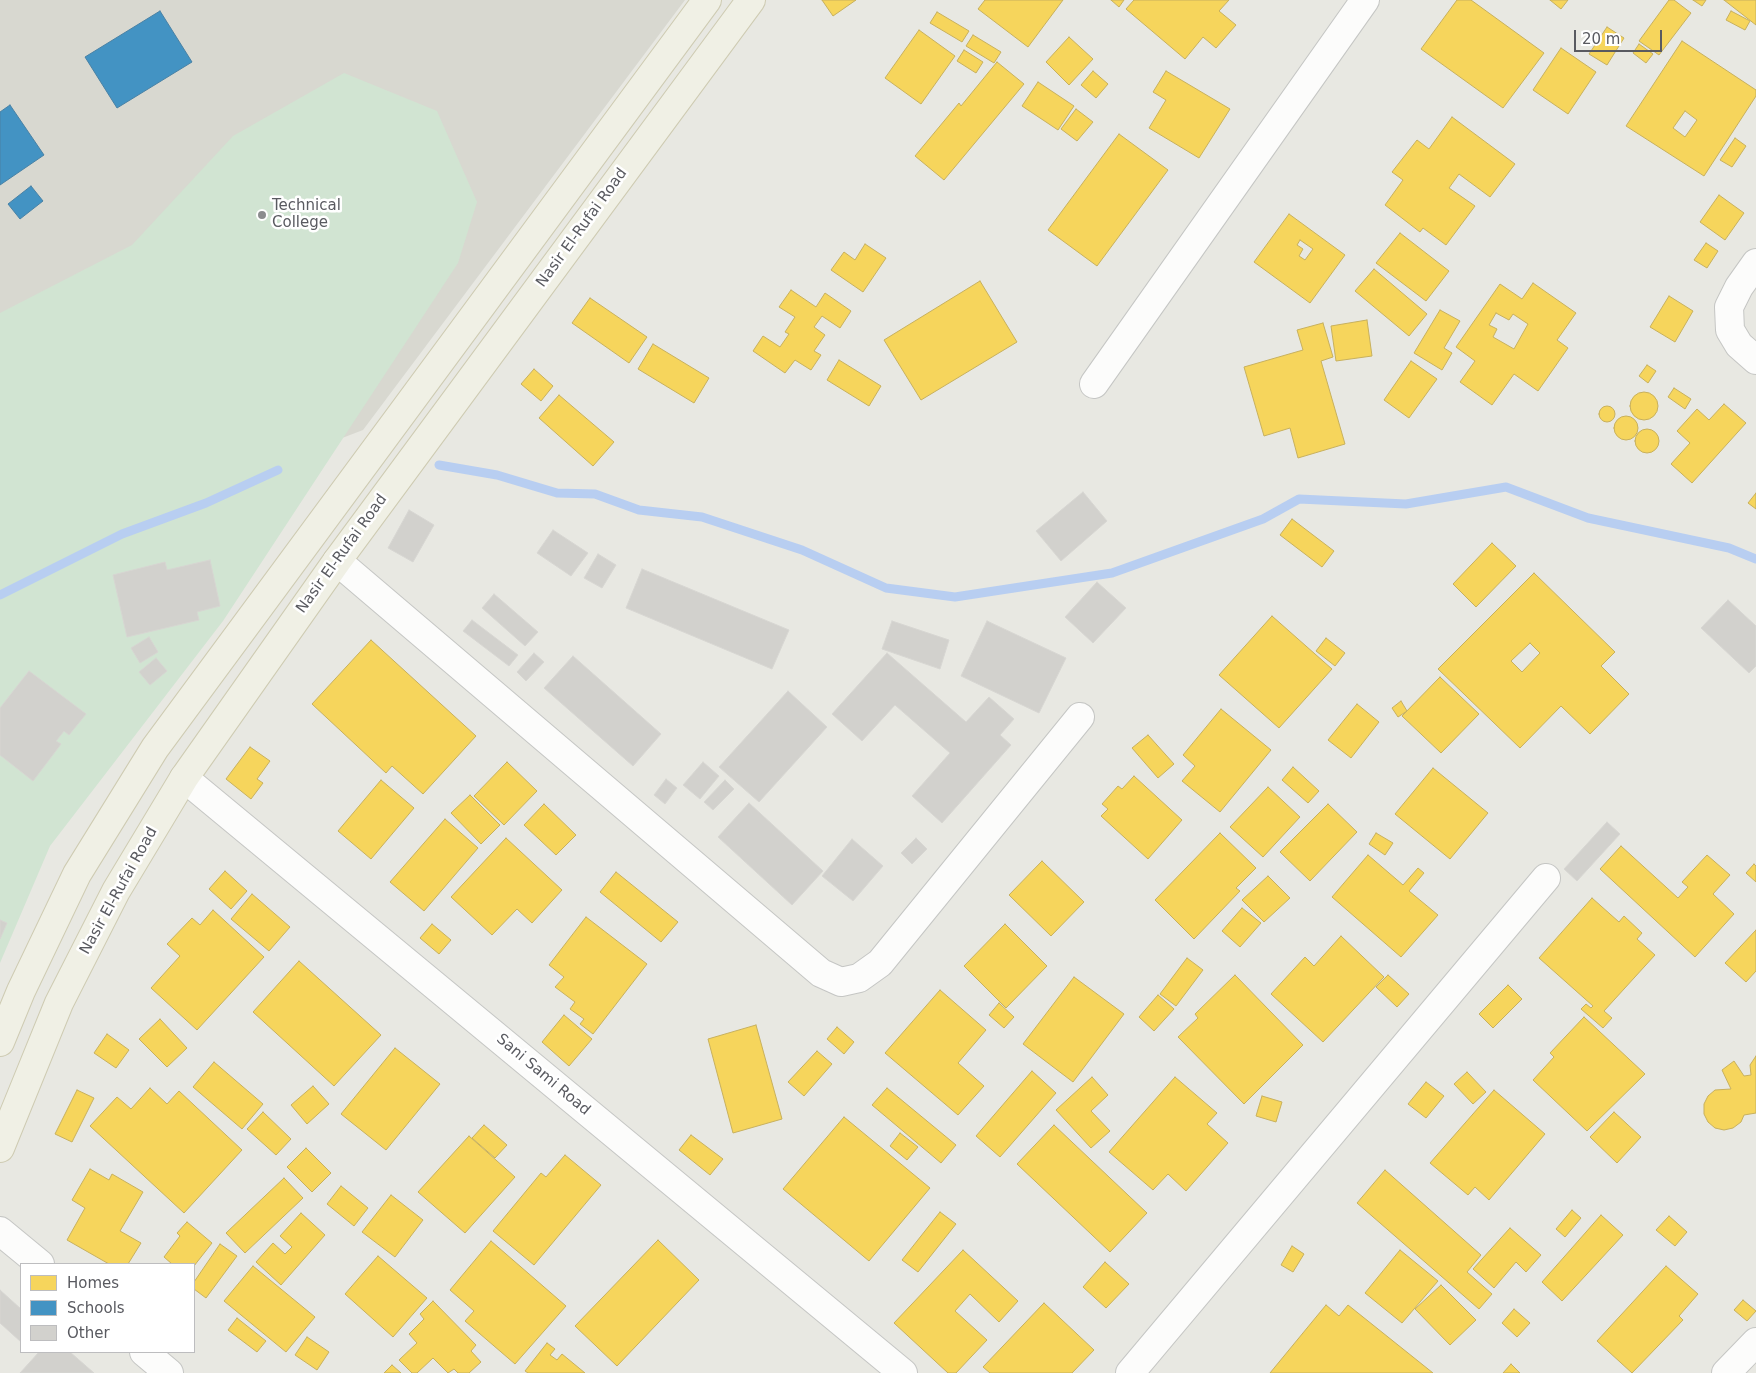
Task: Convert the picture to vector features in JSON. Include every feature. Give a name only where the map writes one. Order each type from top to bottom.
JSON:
[{"type":"main road","points":[[0,1042],[21,991],[77,874],[155,748],[707,0]]},
{"type":"main road","name":"Nasir El-Rufai Road","points":[[0,1148],[59,1004],[116,892],[184,778],[337,560],[751,0]]},
{"type":"main road","points":[[509,266],[540,286]]},
{"type":"street","points":[[1094,384],[1366,0]]},
{"type":"street","points":[[1756,263],[1739,287],[1729,307],[1730,330],[1738,345],[1756,360]]},
{"type":"street","points":[[337,560],[821,973],[841,982],[859,978],[880,963],[1080,717]]},
{"type":"street","name":"Sani Sami Road","points":[[184,778],[903,1373]]},
{"type":"street","points":[[1130,1373],[1546,878]]},
{"type":"street","points":[[0,1231],[39,1263]]},
{"type":"street","points":[[1726,1373],[1756,1342]]},
{"type":"street","points":[[145,1353],[169,1373]]},
{"type":"shaded area","name":"Technical College","points":[[0,0],[685,0],[363,430],[207,490],[0,543]]},
{"type":"green space","points":[[344,73],[437,111],[477,202],[458,263],[223,621],[50,846],[0,963],[0,313],[132,245],[233,136]]},
{"type":"building: Homes","points":[[822,0],[856,0],[833,16]]},
{"type":"building: Homes","points":[[985,0],[1063,0],[1028,47],[978,9]]},
{"type":"building: Homes","points":[[1111,0],[1124,0],[1119,7]]},
{"type":"building: Homes","points":[[1134,0],[1229,0],[1219,11],[1236,25],[1216,48],[1203,37],[1185,59],[1126,9]]},
{"type":"building: Homes","points":[[1457,0],[1471,0],[1544,53],[1503,108],[1421,49]]},
{"type":"building: Homes","points":[[1550,0],[1568,0],[1561,9]]},
{"type":"building: Homes","points":[[1669,0],[1674,0],[1691,13],[1659,55],[1639,41]]},
{"type":"building: Homes","points":[[1693,0],[1706,0],[1702,6]]},
{"type":"building: Homes","points":[[1724,0],[1756,0],[1756,25]]},
{"type":"building: Homes","points":[[1731,11],[1750,21],[1745,30],[1726,20]]},
{"type":"building: Homes","points":[[937,12],[969,31],[962,42],[930,23]]},
{"type":"building: Homes","points":[[1607,27],[1624,38],[1607,65],[1589,54]]},
{"type":"building: Homes","points":[[919,30],[955,56],[921,104],[885,78]]},
{"type":"building: Homes","points":[[973,35],[1001,52],[994,63],[966,46]]},
{"type":"building: Homes","points":[[1069,37],[1093,59],[1069,85],[1046,62]]},
{"type":"building: Homes","points":[[1682,41],[1756,90],[1756,96],[1704,176],[1626,126]],"holes":[[[1685,111],[1697,120],[1685,137],[1673,128]]]},
{"type":"building: Homes","points":[[1639,44],[1653,54],[1646,63],[1633,53]]},
{"type":"building: Homes","points":[[1561,48],[1596,72],[1568,114],[1533,90]]},
{"type":"building: Homes","points":[[964,50],[983,62],[976,73],[957,61]]},
{"type":"building: Homes","points":[[997,62],[1024,84],[944,180],[915,156],[959,103],[961,106]]},
{"type":"building: Homes","points":[[1093,71],[1108,84],[1096,98],[1081,85]]},
{"type":"building: Homes","points":[[1166,71],[1230,109],[1199,158],[1149,128],[1166,100],[1153,92]]},
{"type":"building: Homes","points":[[1038,82],[1074,106],[1058,130],[1022,106]]},
{"type":"building: Homes","points":[[1076,109],[1093,122],[1077,141],[1061,129]]},
{"type":"building: Homes","points":[[1452,117],[1515,164],[1490,197],[1459,174],[1449,188],[1475,206],[1446,245],[1423,228],[1420,232],[1385,205],[1403,180],[1392,172],[1417,140],[1429,149]]},
{"type":"building: Homes","points":[[1119,134],[1168,170],[1097,266],[1048,230]]},
{"type":"building: Homes","points":[[1735,138],[1746,146],[1732,167],[1720,160]]},
{"type":"building: Homes","points":[[1719,195],[1744,213],[1725,240],[1700,222]]},
{"type":"building: Homes","points":[[1289,214],[1345,255],[1310,303],[1254,262]],"holes":[[[1300,240],[1313,249],[1305,260],[1299,256],[1303,249],[1297,245]]]},
{"type":"building: Homes","points":[[1400,233],[1449,271],[1426,301],[1376,263]]},
{"type":"building: Homes","points":[[1706,243],[1718,251],[1707,268],[1694,260]]},
{"type":"building: Homes","points":[[865,244],[886,258],[863,292],[831,270],[844,252],[855,260]]},
{"type":"building: Homes","points":[[1374,269],[1427,314],[1409,336],[1355,291]]},
{"type":"building: Homes","points":[[980,281],[1017,342],[921,400],[884,340]]},
{"type":"building: Homes","points":[[1533,283],[1576,313],[1557,340],[1568,348],[1538,391],[1514,374],[1492,405],[1460,382],[1475,361],[1456,347],[1500,284],[1522,299]],"holes":[[[1496,313],[1509,320],[1513,314],[1528,324],[1514,349],[1493,337],[1497,329],[1489,325]]]},
{"type":"building: Homes","points":[[791,290],[816,307],[825,293],[851,311],[840,328],[822,316],[814,327],[825,335],[814,351],[821,355],[811,370],[795,360],[785,373],[753,351],[763,336],[780,347],[789,334],[785,332],[795,317],[779,307]]},
{"type":"building: Homes","points":[[1669,296],[1693,311],[1675,342],[1650,327]]},
{"type":"building: Homes","points":[[590,298],[647,337],[629,363],[572,323]]},
{"type":"building: Homes","points":[[1440,310],[1460,321],[1444,348],[1452,353],[1442,370],[1414,353]]},
{"type":"building: Homes","points":[[1367,320],[1372,356],[1336,361],[1331,326]]},
{"type":"building: Homes","points":[[1323,323],[1333,357],[1321,361],[1345,444],[1298,458],[1290,428],[1264,436],[1244,367],[1303,350],[1297,330]]},
{"type":"building: Homes","points":[[653,344],[709,378],[694,403],[638,369]]},
{"type":"building: Homes","points":[[839,360],[881,386],[869,406],[827,380]]},
{"type":"building: Homes","points":[[1411,361],[1437,379],[1409,418],[1384,400]]},
{"type":"building: Homes","points":[[1647,365],[1656,371],[1648,383],[1639,376]]},
{"type":"building: Homes","points":[[534,369],[553,386],[541,401],[521,384]]},
{"type":"building: Homes","points":[[1674,388],[1691,399],[1685,409],[1668,397]]},
{"type":"building: Homes","points":[[1644,392],[1654,396],[1658,406],[1654,416],[1644,420],[1634,416],[1630,406],[1634,396]]},
{"type":"building: Homes","points":[[559,395],[614,442],[593,466],[539,418]]},
{"type":"building: Homes","points":[[1724,404],[1746,423],[1692,483],[1671,464],[1690,443],[1677,431],[1697,409],[1709,420]]},
{"type":"building: Homes","points":[[1607,406],[1613,408],[1615,414],[1613,420],[1607,422],[1601,420],[1599,414],[1601,408]]},
{"type":"building: Homes","points":[[1626,416],[1635,419],[1638,428],[1635,437],[1626,440],[1617,437],[1614,428],[1617,419]]},
{"type":"building: Homes","points":[[1647,429],[1656,432],[1659,441],[1656,450],[1647,453],[1638,450],[1635,441],[1638,432]]},
{"type":"building: Homes","points":[[1756,493],[1756,509],[1748,503]]},
{"type":"building: Homes","points":[[1292,519],[1334,551],[1322,567],[1280,535]]},
{"type":"building: Homes","points":[[1492,543],[1516,566],[1476,607],[1453,584]]},
{"type":"building: Homes","points":[[1534,573],[1615,652],[1601,666],[1629,694],[1590,734],[1561,706],[1520,748],[1438,669]],"holes":[[[1530,643],[1540,653],[1522,672],[1511,661]]]},
{"type":"building: Homes","points":[[1272,616],[1332,669],[1279,728],[1219,675]]},
{"type":"building: Homes","points":[[1326,638],[1345,653],[1335,666],[1316,651]]},
{"type":"building: Homes","points":[[371,640],[476,736],[423,794],[392,766],[386,773],[312,704]]},
{"type":"building: Homes","points":[[1440,677],[1479,714],[1441,753],[1402,716]]},
{"type":"building: Homes","points":[[1401,701],[1407,711],[1398,717],[1392,708]]},
{"type":"building: Homes","points":[[1357,704],[1379,722],[1351,758],[1328,740]]},
{"type":"building: Homes","points":[[1221,709],[1271,750],[1220,812],[1182,781],[1195,766],[1183,755]]},
{"type":"building: Homes","points":[[1148,735],[1174,764],[1158,778],[1132,748]]},
{"type":"building: Homes","points":[[250,747],[270,761],[257,779],[263,783],[251,799],[226,779]]},
{"type":"building: Homes","points":[[507,762],[537,791],[504,825],[474,796]]},
{"type":"building: Homes","points":[[1293,767],[1319,791],[1308,803],[1282,780]]},
{"type":"building: Homes","points":[[1433,768],[1488,813],[1450,859],[1395,814]]},
{"type":"building: Homes","points":[[1134,776],[1182,820],[1148,859],[1101,816],[1108,809],[1102,804],[1118,786],[1122,789]]},
{"type":"building: Homes","points":[[381,780],[414,808],[371,859],[338,831]]},
{"type":"building: Homes","points":[[1268,787],[1300,817],[1263,857],[1230,827]]},
{"type":"building: Homes","points":[[470,795],[500,825],[481,844],[451,813]]},
{"type":"building: Homes","points":[[544,804],[576,835],[556,855],[524,825]]},
{"type":"building: Homes","points":[[1328,804],[1357,832],[1310,881],[1280,852]]},
{"type":"building: Homes","points":[[445,819],[478,848],[424,911],[390,882]]},
{"type":"building: Homes","points":[[1220,833],[1256,868],[1236,888],[1240,891],[1194,939],[1155,900]]},
{"type":"building: Homes","points":[[1376,833],[1393,843],[1385,855],[1369,844]]},
{"type":"building: Homes","points":[[506,838],[562,890],[532,923],[517,909],[492,935],[451,897]]},
{"type":"building: Homes","points":[[1621,846],[1678,898],[1688,887],[1682,882],[1707,855],[1730,875],[1713,894],[1734,914],[1695,957],[1600,869]]},
{"type":"building: Homes","points":[[1368,855],[1403,885],[1418,868],[1424,873],[1409,891],[1438,915],[1401,957],[1332,897]]},
{"type":"building: Homes","points":[[1042,861],[1084,902],[1051,936],[1009,895]]},
{"type":"building: Homes","points":[[1754,864],[1756,866],[1756,882],[1746,873]]},
{"type":"building: Homes","points":[[225,871],[247,891],[231,909],[209,889]]},
{"type":"building: Homes","points":[[616,872],[678,922],[661,942],[600,892]]},
{"type":"building: Homes","points":[[1268,876],[1290,898],[1264,922],[1242,900]]},
{"type":"building: Homes","points":[[252,894],[290,927],[269,951],[231,919]]},
{"type":"building: Homes","points":[[1592,898],[1619,922],[1624,916],[1642,933],[1637,939],[1655,955],[1604,1011],[1612,1018],[1603,1028],[1581,1009],[1586,1004],[1591,1008],[1593,1006],[1539,958]]},
{"type":"building: Homes","points":[[1242,908],[1261,923],[1240,947],[1222,931]]},
{"type":"building: Homes","points":[[213,910],[264,957],[197,1030],[151,988],[180,956],[167,944],[192,918],[200,925]]},
{"type":"building: Homes","points":[[586,917],[647,964],[593,1034],[580,1024],[584,1019],[570,1009],[575,1002],[555,987],[564,977],[549,965]]},
{"type":"building: Homes","points":[[432,924],[451,940],[439,954],[420,938]]},
{"type":"building: Homes","points":[[1005,924],[1047,966],[1006,1008],[964,966]]},
{"type":"building: Homes","points":[[1756,930],[1756,971],[1746,982],[1725,963]]},
{"type":"building: Homes","points":[[1341,936],[1384,977],[1323,1042],[1271,994],[1305,957],[1314,966]]},
{"type":"building: Homes","points":[[1187,958],[1203,970],[1176,1006],[1160,994]]},
{"type":"building: Homes","points":[[299,961],[381,1035],[334,1086],[253,1012]]},
{"type":"building: Homes","points":[[1235,975],[1303,1045],[1244,1104],[1178,1037],[1198,1018],[1195,1014]]},
{"type":"building: Homes","points":[[1388,975],[1409,994],[1397,1007],[1376,987]]},
{"type":"building: Homes","points":[[1074,977],[1124,1014],[1073,1082],[1023,1044]]},
{"type":"building: Homes","points":[[1508,985],[1522,999],[1493,1028],[1479,1014]]},
{"type":"building: Homes","points":[[940,990],[986,1030],[958,1063],[984,1086],[958,1115],[885,1053]]},
{"type":"building: Homes","points":[[1158,995],[1174,1009],[1154,1031],[1139,1017]]},
{"type":"building: Homes","points":[[999,1003],[1014,1017],[1004,1028],[989,1015]]},
{"type":"building: Homes","points":[[564,1015],[592,1039],[569,1066],[542,1042]]},
{"type":"building: Homes","points":[[1584,1017],[1645,1074],[1587,1131],[1533,1080],[1554,1057],[1550,1053]]},
{"type":"building: Homes","points":[[160,1019],[187,1048],[167,1067],[139,1039]]},
{"type":"building: Homes","points":[[756,1025],[782,1119],[733,1133],[708,1039]]},
{"type":"building: Homes","points":[[837,1027],[854,1042],[844,1054],[827,1039]]},
{"type":"building: Homes","points":[[107,1034],[129,1050],[116,1068],[94,1053]]},
{"type":"building: Homes","points":[[395,1048],[440,1084],[386,1150],[341,1114]]},
{"type":"building: Homes","points":[[817,1051],[832,1064],[804,1096],[788,1082]]},
{"type":"building: Homes","points":[[1756,1056],[1756,1113],[1744,1115],[1741,1122],[1733,1128],[1724,1130],[1715,1128],[1708,1122],[1704,1114],[1704,1104],[1708,1096],[1715,1090],[1731,1089],[1722,1070],[1734,1061],[1744,1076],[1751,1075],[1750,1065]]},
{"type":"building: Homes","points":[[214,1062],[263,1104],[242,1129],[193,1087]]},
{"type":"building: Homes","points":[[1032,1071],[1056,1093],[1000,1157],[976,1136]]},
{"type":"building: Homes","points":[[1467,1072],[1486,1092],[1473,1104],[1454,1084]]},
{"type":"building: Homes","points":[[1092,1077],[1108,1095],[1091,1111],[1110,1131],[1091,1148],[1056,1110]]},
{"type":"building: Homes","points":[[1175,1077],[1217,1113],[1207,1124],[1228,1143],[1186,1191],[1168,1174],[1153,1190],[1109,1152]]},
{"type":"building: Homes","points":[[1426,1082],[1444,1096],[1426,1118],[1408,1104]]},
{"type":"building: Homes","points":[[313,1086],[329,1104],[307,1124],[291,1105]]},
{"type":"building: Homes","points":[[150,1088],[167,1104],[179,1091],[242,1150],[184,1213],[90,1126],[117,1097],[131,1109]]},
{"type":"building: Homes","points":[[887,1088],[956,1145],[941,1163],[872,1105]]},
{"type":"building: Homes","points":[[77,1090],[94,1098],[72,1142],[55,1134]]},
{"type":"building: Homes","points":[[1494,1090],[1545,1134],[1489,1200],[1475,1187],[1468,1195],[1430,1163]]},
{"type":"building: Homes","points":[[1262,1096],[1282,1102],[1276,1122],[1256,1116]]},
{"type":"building: Homes","points":[[263,1112],[291,1139],[276,1155],[247,1129]]},
{"type":"building: Homes","points":[[1614,1112],[1641,1137],[1617,1163],[1590,1137]]},
{"type":"building: Homes","points":[[844,1117],[930,1188],[869,1261],[783,1189]]},
{"type":"building: Homes","points":[[484,1125],[507,1145],[495,1158],[472,1138]]},
{"type":"building: Homes","points":[[1054,1125],[1147,1213],[1110,1252],[1017,1164]]},
{"type":"building: Homes","points":[[900,1133],[918,1147],[907,1160],[890,1146]]},
{"type":"building: Homes","points":[[691,1135],[723,1159],[710,1175],[679,1150]]},
{"type":"building: Homes","points":[[469,1136],[515,1177],[465,1233],[418,1192]]},
{"type":"building: Homes","points":[[306,1148],[331,1173],[312,1192],[287,1167]]},
{"type":"building: Homes","points":[[565,1155],[601,1185],[534,1265],[493,1231],[541,1173],[546,1177]]},
{"type":"building: Homes","points":[[90,1169],[109,1180],[112,1174],[143,1192],[120,1231],[141,1243],[129,1263],[107,1263],[67,1240],[85,1208],[72,1200]]},
{"type":"building: Homes","points":[[1385,1170],[1481,1255],[1467,1272],[1492,1294],[1479,1309],[1357,1203]]},
{"type":"building: Homes","points":[[284,1178],[303,1198],[245,1253],[226,1233]]},
{"type":"building: Homes","points":[[341,1186],[368,1208],[354,1226],[327,1204]]},
{"type":"building: Homes","points":[[391,1195],[423,1220],[395,1257],[362,1232]]},
{"type":"building: Homes","points":[[1572,1210],[1581,1218],[1565,1237],[1556,1229]]},
{"type":"building: Homes","points":[[940,1212],[956,1224],[918,1272],[902,1260]]},
{"type":"building: Homes","points":[[301,1213],[325,1235],[281,1285],[256,1262],[273,1243],[285,1254],[292,1247],[280,1236]]},
{"type":"building: Homes","points":[[1601,1215],[1623,1235],[1562,1301],[1542,1282]]},
{"type":"building: Homes","points":[[1669,1216],[1687,1232],[1675,1246],[1656,1230]]},
{"type":"building: Homes","points":[[187,1222],[212,1243],[195,1265],[195,1263],[171,1263],[164,1257],[180,1236],[177,1233]]},
{"type":"building: Homes","points":[[1510,1228],[1541,1255],[1526,1272],[1516,1262],[1494,1288],[1473,1269]]},
{"type":"building: Homes","points":[[658,1240],[699,1280],[617,1366],[575,1326]]},
{"type":"building: Homes","points":[[491,1241],[566,1306],[515,1364],[465,1321],[474,1311],[450,1290]]},
{"type":"building: Homes","points":[[220,1244],[237,1256],[206,1298],[195,1290],[195,1281]]},
{"type":"building: Homes","points":[[1292,1246],[1304,1254],[1293,1272],[1281,1265]]},
{"type":"building: Homes","points":[[963,1250],[1018,1301],[999,1322],[970,1294],[955,1311],[987,1340],[956,1373],[948,1373],[894,1323]]},
{"type":"building: Homes","points":[[1400,1250],[1438,1281],[1402,1323],[1365,1293]]},
{"type":"building: Homes","points":[[378,1256],[427,1298],[393,1337],[345,1294]]},
{"type":"building: Homes","points":[[1105,1262],[1129,1284],[1106,1308],[1083,1287]]},
{"type":"building: Homes","points":[[253,1266],[315,1317],[286,1352],[224,1301]]},
{"type":"building: Homes","points":[[1666,1266],[1698,1294],[1679,1316],[1683,1320],[1632,1373],[1597,1341]]},
{"type":"building: Homes","points":[[1441,1285],[1476,1320],[1450,1345],[1415,1309]]},
{"type":"building: Homes","points":[[1743,1300],[1756,1311],[1747,1321],[1734,1310]]},
{"type":"building: Homes","points":[[433,1301],[476,1345],[471,1351],[481,1362],[469,1373],[458,1373],[454,1369],[448,1373],[433,1358],[417,1373],[412,1373],[399,1360],[417,1343],[409,1334],[424,1319],[420,1314]]},
{"type":"building: Homes","points":[[1044,1303],[1094,1350],[1072,1373],[990,1373],[983,1367]]},
{"type":"building: Homes","points":[[1326,1305],[1339,1316],[1348,1305],[1433,1373],[1270,1373]]},
{"type":"building: Homes","points":[[1514,1309],[1530,1323],[1517,1337],[1502,1323]]},
{"type":"building: Homes","points":[[237,1318],[266,1341],[257,1352],[228,1330]]},
{"type":"building: Homes","points":[[307,1337],[329,1352],[317,1370],[295,1355]]},
{"type":"building: Homes","points":[[547,1343],[555,1349],[550,1355],[557,1360],[562,1354],[585,1373],[528,1373],[525,1371]]},
{"type":"building: Homes","points":[[1511,1364],[1520,1373],[1503,1373]]},
{"type":"building: Homes","points":[[392,1365],[401,1373],[384,1373]]},
{"type":"building: Schools","points":[[160,11],[192,62],[117,108],[85,57]]},
{"type":"building: Schools","points":[[10,105],[44,155],[0,185],[0,112]]},
{"type":"building: Schools","points":[[31,186],[43,201],[20,219],[8,204]]},
{"type":"building: Other","points":[[1083,492],[1107,521],[1061,561],[1036,531]]},
{"type":"building: Other","points":[[409,510],[434,525],[413,562],[388,548]]},
{"type":"building: Other","points":[[553,530],[588,553],[571,576],[537,553]]},
{"type":"building: Other","points":[[598,554],[616,565],[602,588],[584,578]]},
{"type":"building: Other","points":[[210,560],[220,606],[197,612],[199,620],[127,637],[113,575],[165,562],[167,570]]},
{"type":"building: Other","points":[[642,569],[789,630],[772,669],[626,608]]},
{"type":"building: Other","points":[[1097,582],[1126,608],[1093,643],[1065,617]]},
{"type":"building: Other","points":[[494,594],[538,632],[525,646],[482,608]]},
{"type":"building: Other","points":[[1728,600],[1756,626],[1756,666],[1749,673],[1701,628]]},
{"type":"building: Other","points":[[472,620],[518,655],[509,666],[463,631]]},
{"type":"building: Other","points":[[892,621],[949,640],[940,669],[882,649]]},
{"type":"building: Other","points":[[987,621],[1066,658],[1039,713],[961,676]]},
{"type":"building: Other","points":[[149,637],[158,652],[140,663],[131,648]]},
{"type":"building: Other","points":[[534,653],[544,662],[526,681],[517,672]]},
{"type":"building: Other","points":[[887,653],[966,722],[989,697],[1014,719],[1000,735],[1011,745],[942,823],[912,796],[950,753],[895,705],[862,741],[832,714]]},
{"type":"building: Other","points":[[573,656],[661,734],[633,766],[544,688]]},
{"type":"building: Other","points":[[156,658],[167,671],[150,685],[139,672]]},
{"type":"building: Other","points":[[29,671],[86,714],[69,735],[64,731],[56,741],[61,744],[33,781],[0,755],[0,708]]},
{"type":"building: Other","points":[[788,691],[827,727],[759,802],[719,767]]},
{"type":"building: Other","points":[[703,762],[719,776],[700,799],[683,785]]},
{"type":"building: Other","points":[[666,779],[677,788],[665,804],[654,795]]},
{"type":"building: Other","points":[[725,780],[734,789],[713,810],[704,802]]},
{"type":"building: Other","points":[[749,803],[823,871],[792,905],[718,837]]},
{"type":"building: Other","points":[[1607,822],[1620,834],[1577,881],[1564,869]]},
{"type":"building: Other","points":[[916,838],[927,849],[912,864],[901,853]]},
{"type":"building: Other","points":[[852,839],[883,866],[853,901],[822,876]]},
{"type":"building: Other","points":[[0,920],[7,923],[0,939]]},
{"type":"building: Other","points":[[0,1290],[20,1308],[20,1341],[0,1323]]},
{"type":"building: Other","points":[[38,1353],[71,1353],[94,1373],[20,1373]]},
{"type":"waterway","points":[[439,465],[497,475],[557,493],[595,494],[639,510],[702,517],[802,550],[886,588],[955,597],[1112,573],[1263,519],[1299,499],[1406,504],[1506,487],[1588,518],[1729,548],[1756,559]]},
{"type":"waterway","points":[[0,595],[122,534],[206,503],[278,470]]},
{"type":"place","name":"Technical College","points":[[262,215]]}]
